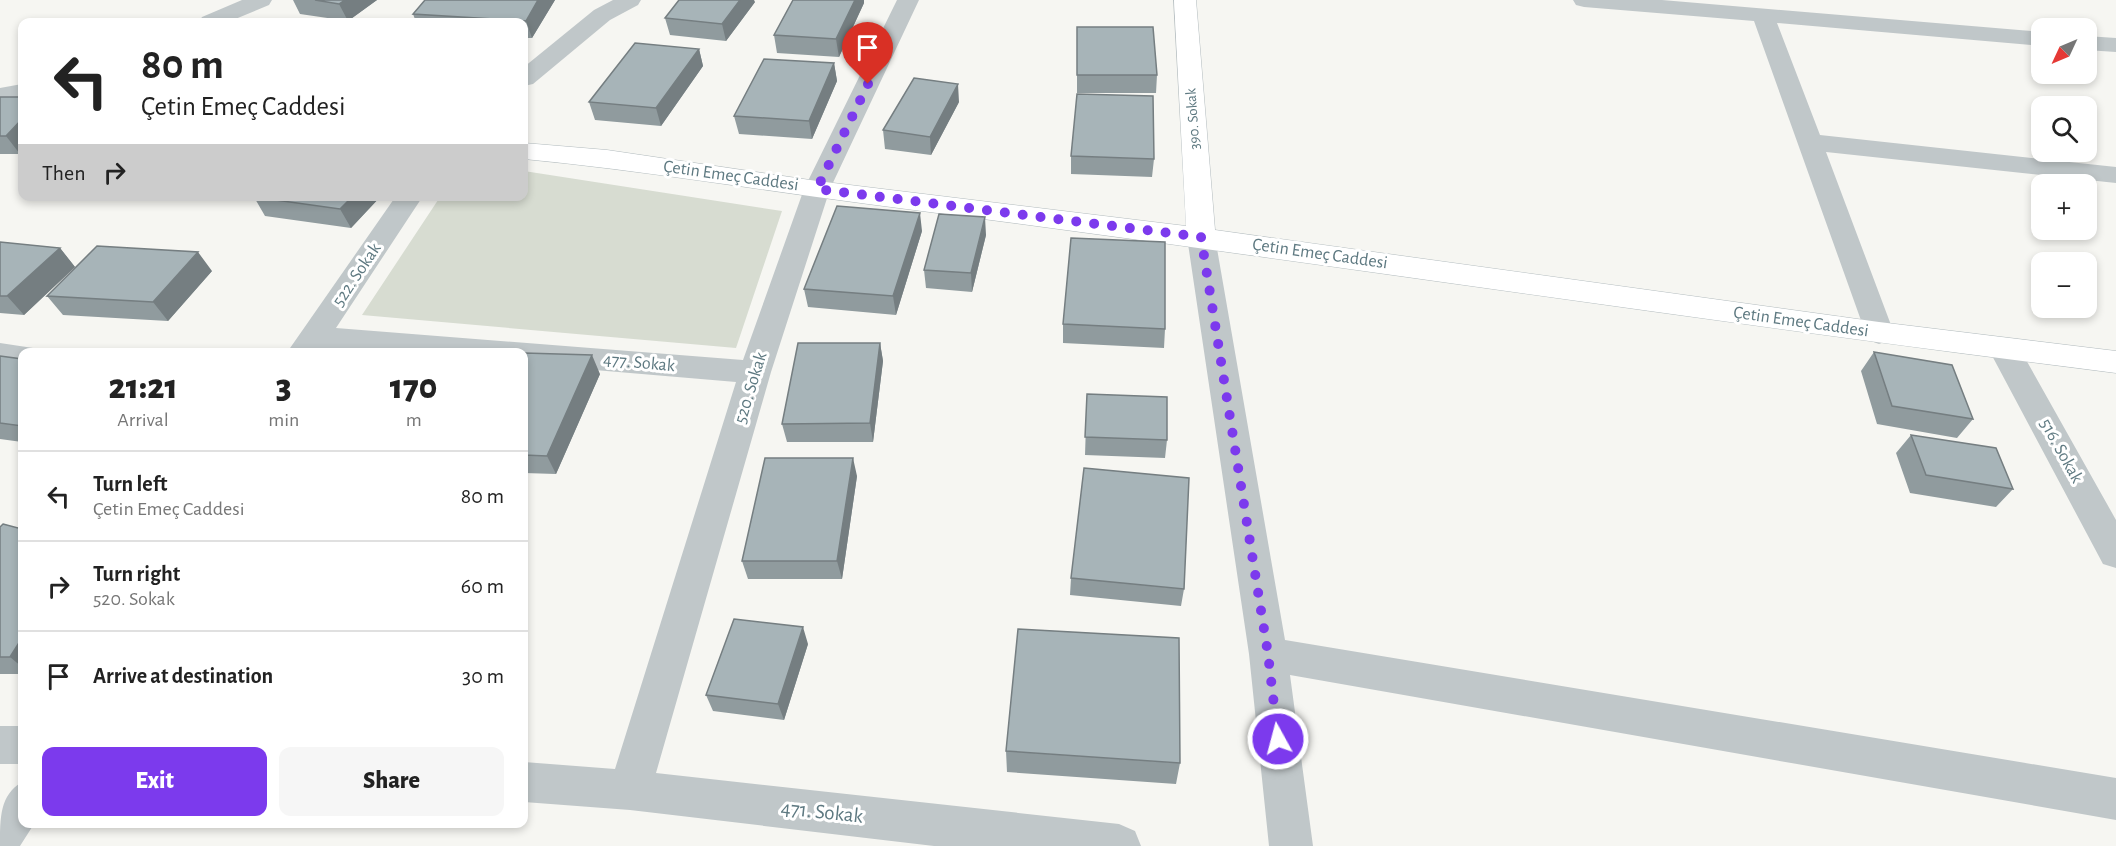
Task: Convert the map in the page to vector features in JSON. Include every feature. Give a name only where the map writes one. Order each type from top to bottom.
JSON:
[{"type":"street","points":[[219,18],[261,0]]},
{"type":"street","points":[[528,76],[602,15],[630,0]]},
{"type":"street","name":"520. Sokak","points":[[630,790],[755,372],[817,189],[908,0]]},
{"type":"street","name":"390. Sokak","points":[[1185,0],[1201,237]]},
{"type":"street","points":[[1584,0],[2031,38]]},
{"type":"street","points":[[1828,0],[1839,22]]},
{"type":"street","points":[[1762,15],[1879,333]]},
{"type":"street","points":[[2097,44],[2116,45]]},
{"type":"street","points":[[0,95],[18,92]]},
{"type":"street","points":[[1809,142],[2116,175]]},
{"type":"street","name":"Çetin Emeç Caddesi","points":[[528,151],[606,158],[817,189],[1201,237],[1879,333],[2116,362]]},
{"type":"street","name":"522. Sokak","points":[[309,345],[407,201]]},
{"type":"street","points":[[1201,237],[1268,654],[1291,846]]},
{"type":"street","points":[[309,345],[396,348]]},
{"type":"street","name":"516. Sokak","points":[[2006,350],[2116,553]]},
{"type":"street","name":"477. Sokak","points":[[528,353],[755,372]]},
{"type":"street","points":[[0,354],[18,356]]},
{"type":"street","points":[[1268,654],[2116,799]]},
{"type":"street","points":[[0,745],[18,745]]},
{"type":"street","name":"471. Sokak","points":[[528,782],[630,790],[1119,846]]},
{"type":"street","points":[[0,838],[18,809]]},
{"type":"shaded area","points":[[528,172],[782,211],[736,348],[362,315],[437,201],[528,201]]},
{"type":"building","points":[[315,0],[345,0],[339,4]]},
{"type":"building","points":[[425,0],[538,0],[528,18],[413,14]]},
{"type":"building","points":[[679,0],[740,0],[722,24],[665,18]]},
{"type":"building","points":[[793,0],[855,0],[836,39],[774,35]]},
{"type":"building","points":[[1077,27],[1153,27],[1157,75],[1077,75]]},
{"type":"building","points":[[635,43],[699,49],[656,108],[589,102]]},
{"type":"building","points":[[764,59],[834,63],[809,121],[734,116]]},
{"type":"building","points":[[914,78],[958,84],[930,137],[883,130]]},
{"type":"building","points":[[1077,94],[1153,96],[1154,159],[1071,156]]},
{"type":"building","points":[[0,97],[18,97],[18,123],[6,136],[0,136]]},
{"type":"building","points":[[283,201],[348,201],[340,209]]},
{"type":"building","points":[[837,206],[920,213],[893,296],[804,289]]},
{"type":"building","points":[[939,214],[985,217],[971,273],[924,270]]},
{"type":"building","points":[[1071,238],[1165,242],[1165,329],[1063,324]]},
{"type":"building","points":[[0,242],[60,248],[7,296],[0,296]]},
{"type":"building","points":[[97,246],[198,252],[153,302],[47,296]]},
{"type":"building","points":[[798,343],[880,343],[870,423],[782,424]]},
{"type":"building","points":[[1874,352],[1952,365],[1973,419],[1892,406]]},
{"type":"building","points":[[528,353],[592,355],[547,456],[528,455]]},
{"type":"building","points":[[0,356],[18,358],[18,425],[0,423]]},
{"type":"building","points":[[1087,394],[1167,397],[1167,440],[1085,437]]},
{"type":"building","points":[[1911,435],[1996,448],[2013,489],[1926,475]]},
{"type":"building","points":[[765,458],[853,458],[837,561],[742,561]]},
{"type":"building","points":[[1084,468],[1189,478],[1184,589],[1071,578]]},
{"type":"building","points":[[3,524],[18,528],[18,644],[10,657],[0,657],[0,527]]},
{"type":"building","points":[[734,619],[803,627],[778,704],[706,695]]},
{"type":"building","points":[[1018,629],[1179,638],[1180,763],[1006,751]]},
{"type":"route","points":[[868,84],[817,189],[1201,237],[1268,654],[1278,739]]}]
